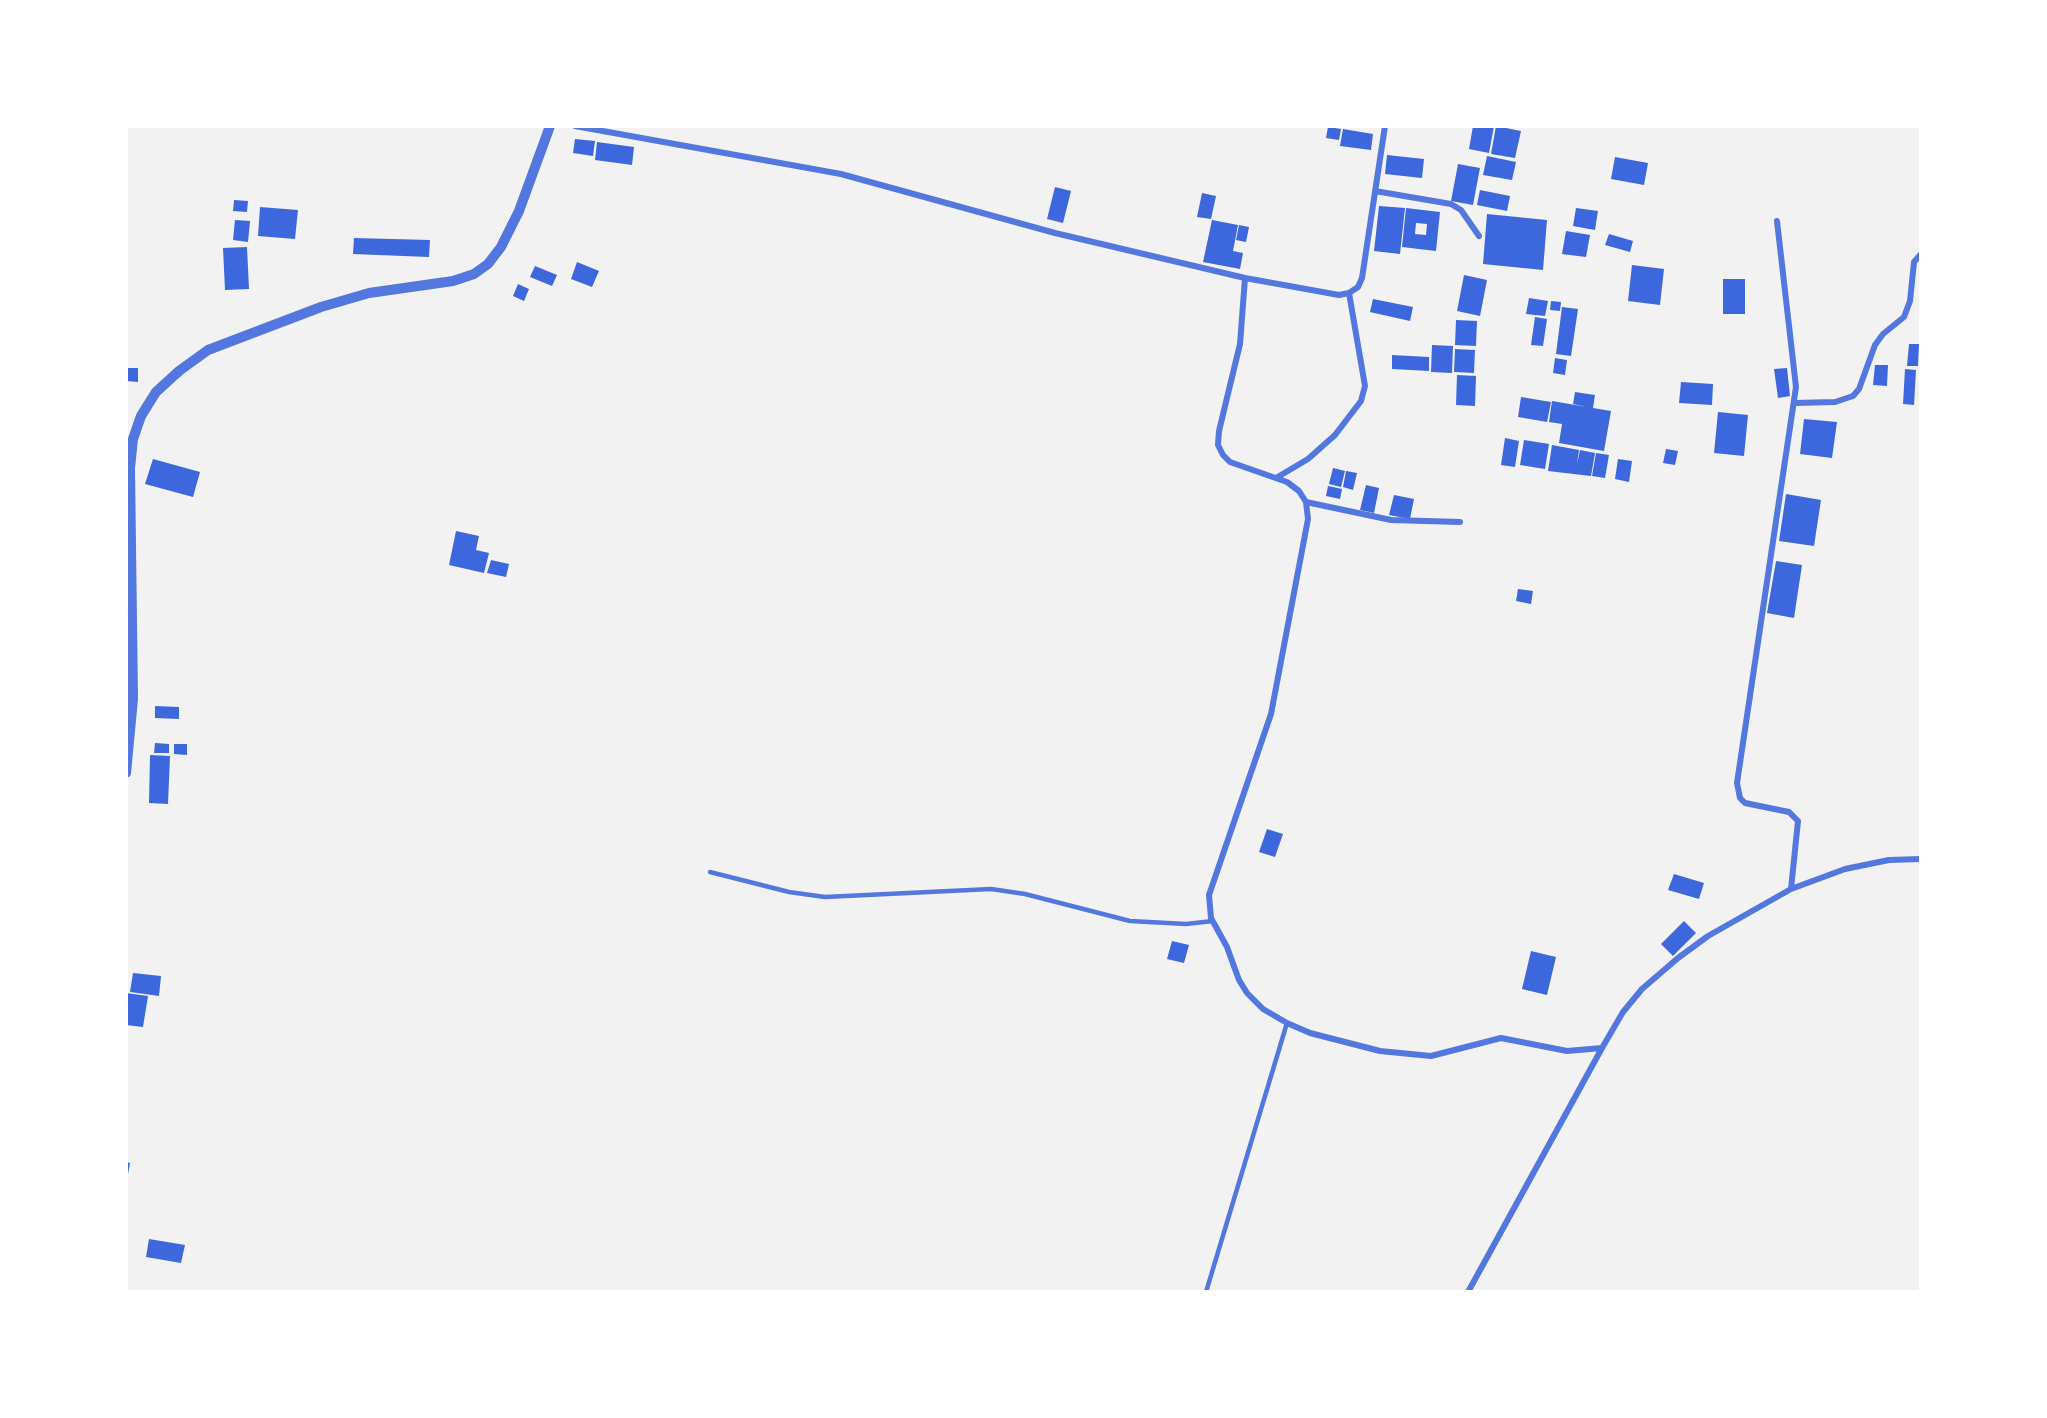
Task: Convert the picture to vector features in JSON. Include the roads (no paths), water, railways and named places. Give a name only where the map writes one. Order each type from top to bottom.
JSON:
[{"type":"street","points":[[126,773],[133,699],[130,468],[133,439],[141,416],[156,392],[179,371],[208,350],[321,307],[369,293],[453,281],[474,274],[489,264],[501,247],[519,211],[550,126]]},
{"type":"street","points":[[575,126],[841,174],[1055,233],[1245,278],[1323,293],[1349,293],[1358,287],[1362,278],[1385,126]]},
{"type":"street","points":[[1375,191],[1451,204],[1461,210],[1479,236]]},
{"type":"street","points":[[1777,221],[1791,324],[1795,404],[1784,456],[1737,783],[1740,798],[1745,803],[1789,812],[1798,821],[1791,889]]},
{"type":"street","points":[[1795,404],[1835,402],[1853,396],[1859,389],[1875,345],[1883,334],[1904,317],[1910,301],[1914,262],[1921,254]]},
{"type":"street","points":[[1245,278],[1240,344],[1219,431],[1218,445],[1230,462],[1276,478],[1299,490],[1306,502],[1307,535],[1271,714],[1209,896],[1208,908],[1213,921],[1247,993],[1263,1009],[1310,1033],[1380,1051],[1431,1056],[1501,1038],[1567,1051],[1602,1048]]},
{"type":"street","points":[[1276,478],[1308,459],[1335,435],[1361,401],[1365,386],[1364,371],[1349,293]]},
{"type":"street","points":[[1306,502],[1391,520],[1461,522]]},
{"type":"street","points":[[1468,1292],[1602,1048],[1623,1012],[1642,989],[1708,936],[1791,889],[1845,870],[1889,860],[1921,859]]},
{"type":"lane","points":[[710,872],[789,892],[825,897],[991,889],[1025,894],[1130,921],[1177,924],[1213,921]]},
{"type":"lane","points":[[1206,1292],[1287,1023]]}]
